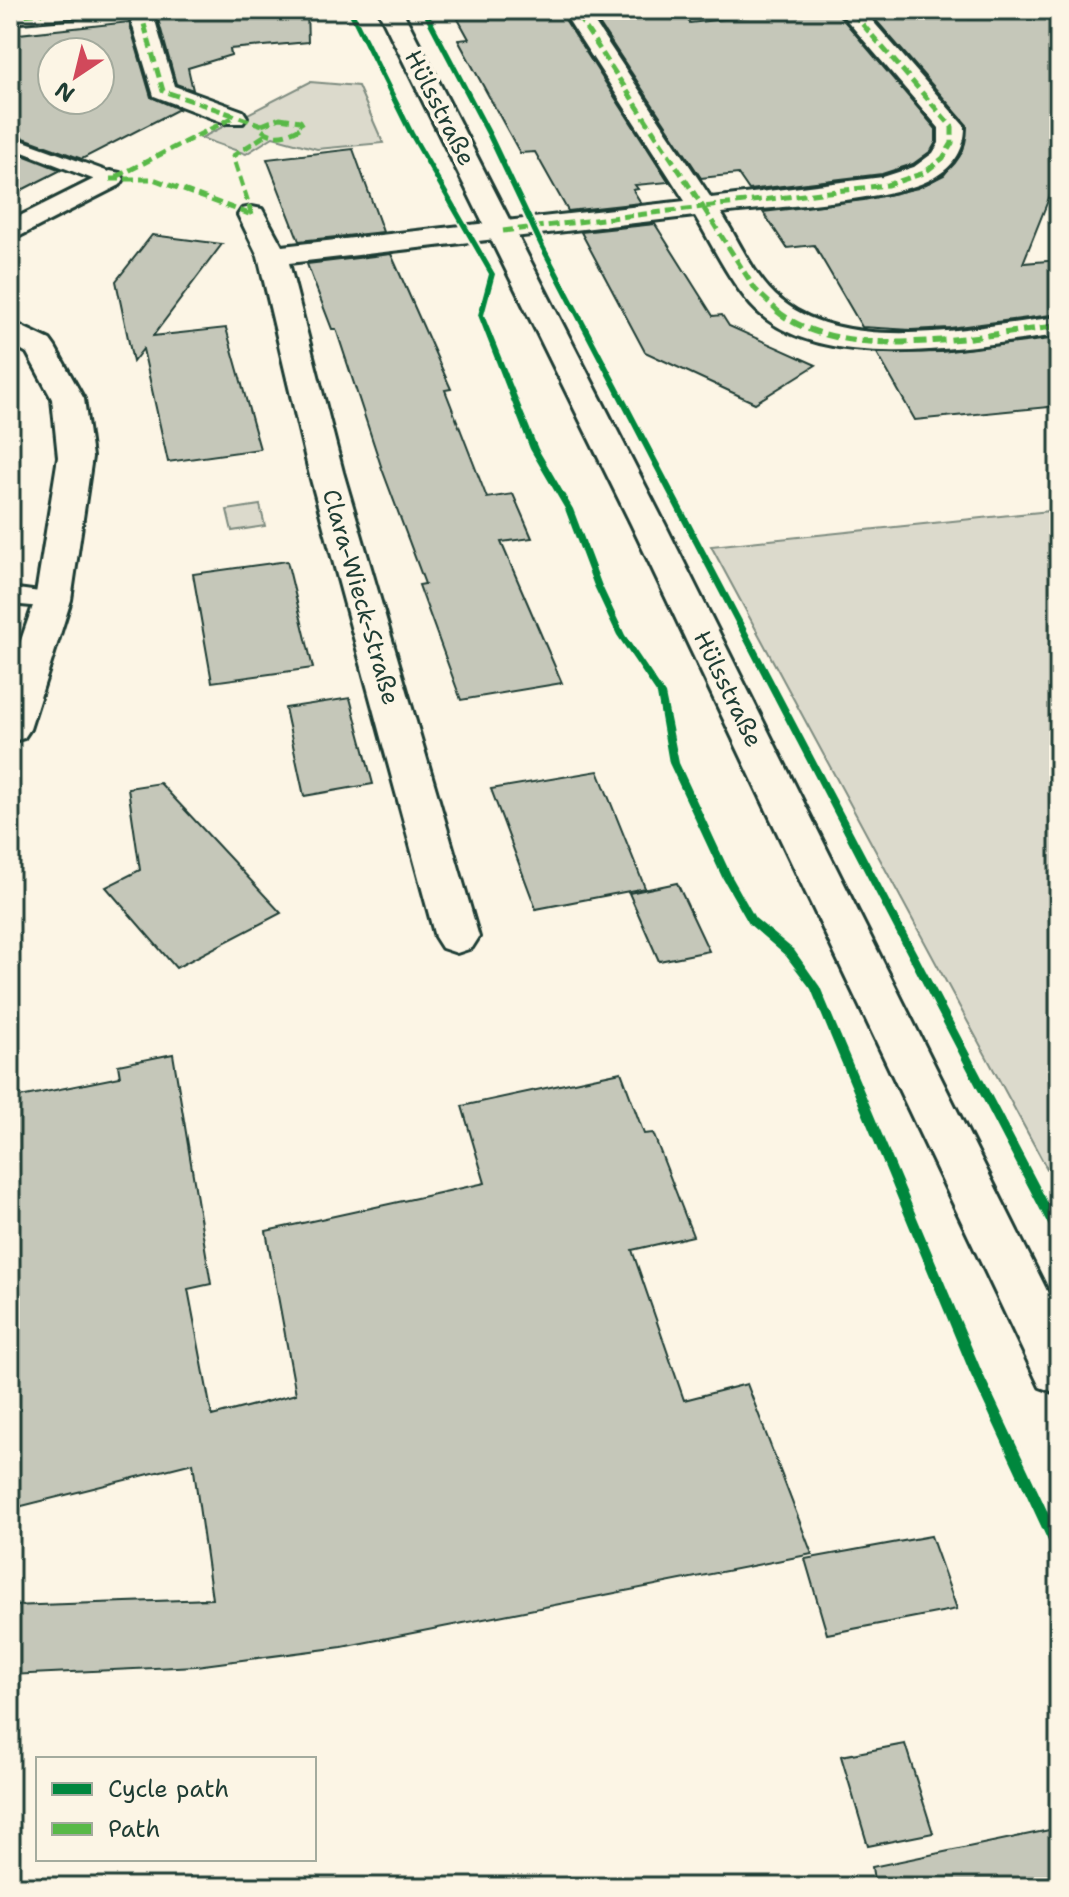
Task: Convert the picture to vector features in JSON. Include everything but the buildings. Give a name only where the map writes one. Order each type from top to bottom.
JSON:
[{"type":"street","points":[[10,16],[77,10]]},
{"type":"street","points":[[140,10],[163,91],[234,117]]},
{"type":"street","name":"Hülsstraße","points":[[390,10],[503,231],[1059,1370]]},
{"type":"street","points":[[574,10],[764,301],[787,319],[819,334],[864,342],[1059,326]]},
{"type":"street","points":[[273,256],[887,185],[924,173],[943,158],[952,143],[952,127],[850,10]]},
{"type":"street","points":[[10,232],[110,179]]},
{"type":"street","name":"Clara-Wieck-Straße","points":[[252,215],[273,256],[326,472],[457,937]]},
{"type":"street","points":[[10,330],[39,347],[68,399],[75,457],[53,600],[10,729]]},
{"type":"lane","points":[[10,141],[110,179]]},
{"type":"lane","points":[[10,596],[53,600]]},
{"type":"shaded area","points":[[310,82],[358,86],[383,143],[317,149],[273,137],[246,154],[201,138]]},
{"type":"shaded area","points":[[260,505],[265,526],[232,531],[227,510]]},
{"type":"shaded area","points":[[1059,510],[1059,1191],[711,546]]},
{"type":"marked path","points":[[10,16],[77,10]]},
{"type":"marked path","points":[[140,10],[163,91],[262,125]]},
{"type":"marked path","points":[[503,231],[703,207],[574,10]]},
{"type":"marked path","points":[[850,10],[952,127],[952,143],[943,158],[924,173],[887,185],[703,207],[747,278],[763,300],[789,321],[822,334],[861,340],[903,341],[1059,326]]},
{"type":"marked path","points":[[116,177],[234,117]]},
{"type":"marked path","points":[[252,215],[233,156],[267,134],[290,135],[303,126],[300,121],[280,118],[262,125],[262,130],[267,134]]},
{"type":"marked path","points":[[110,179],[153,179],[252,215]]},
{"type":"cycle path","points":[[350,10],[411,133],[492,274],[481,315],[534,449],[569,509],[598,586],[621,635],[661,694],[674,763],[727,877],[752,921],[790,953],[815,987],[976,1373],[1059,1550]]},
{"type":"cycle path","points":[[424,10],[489,134],[542,246],[1059,1235]]}]
